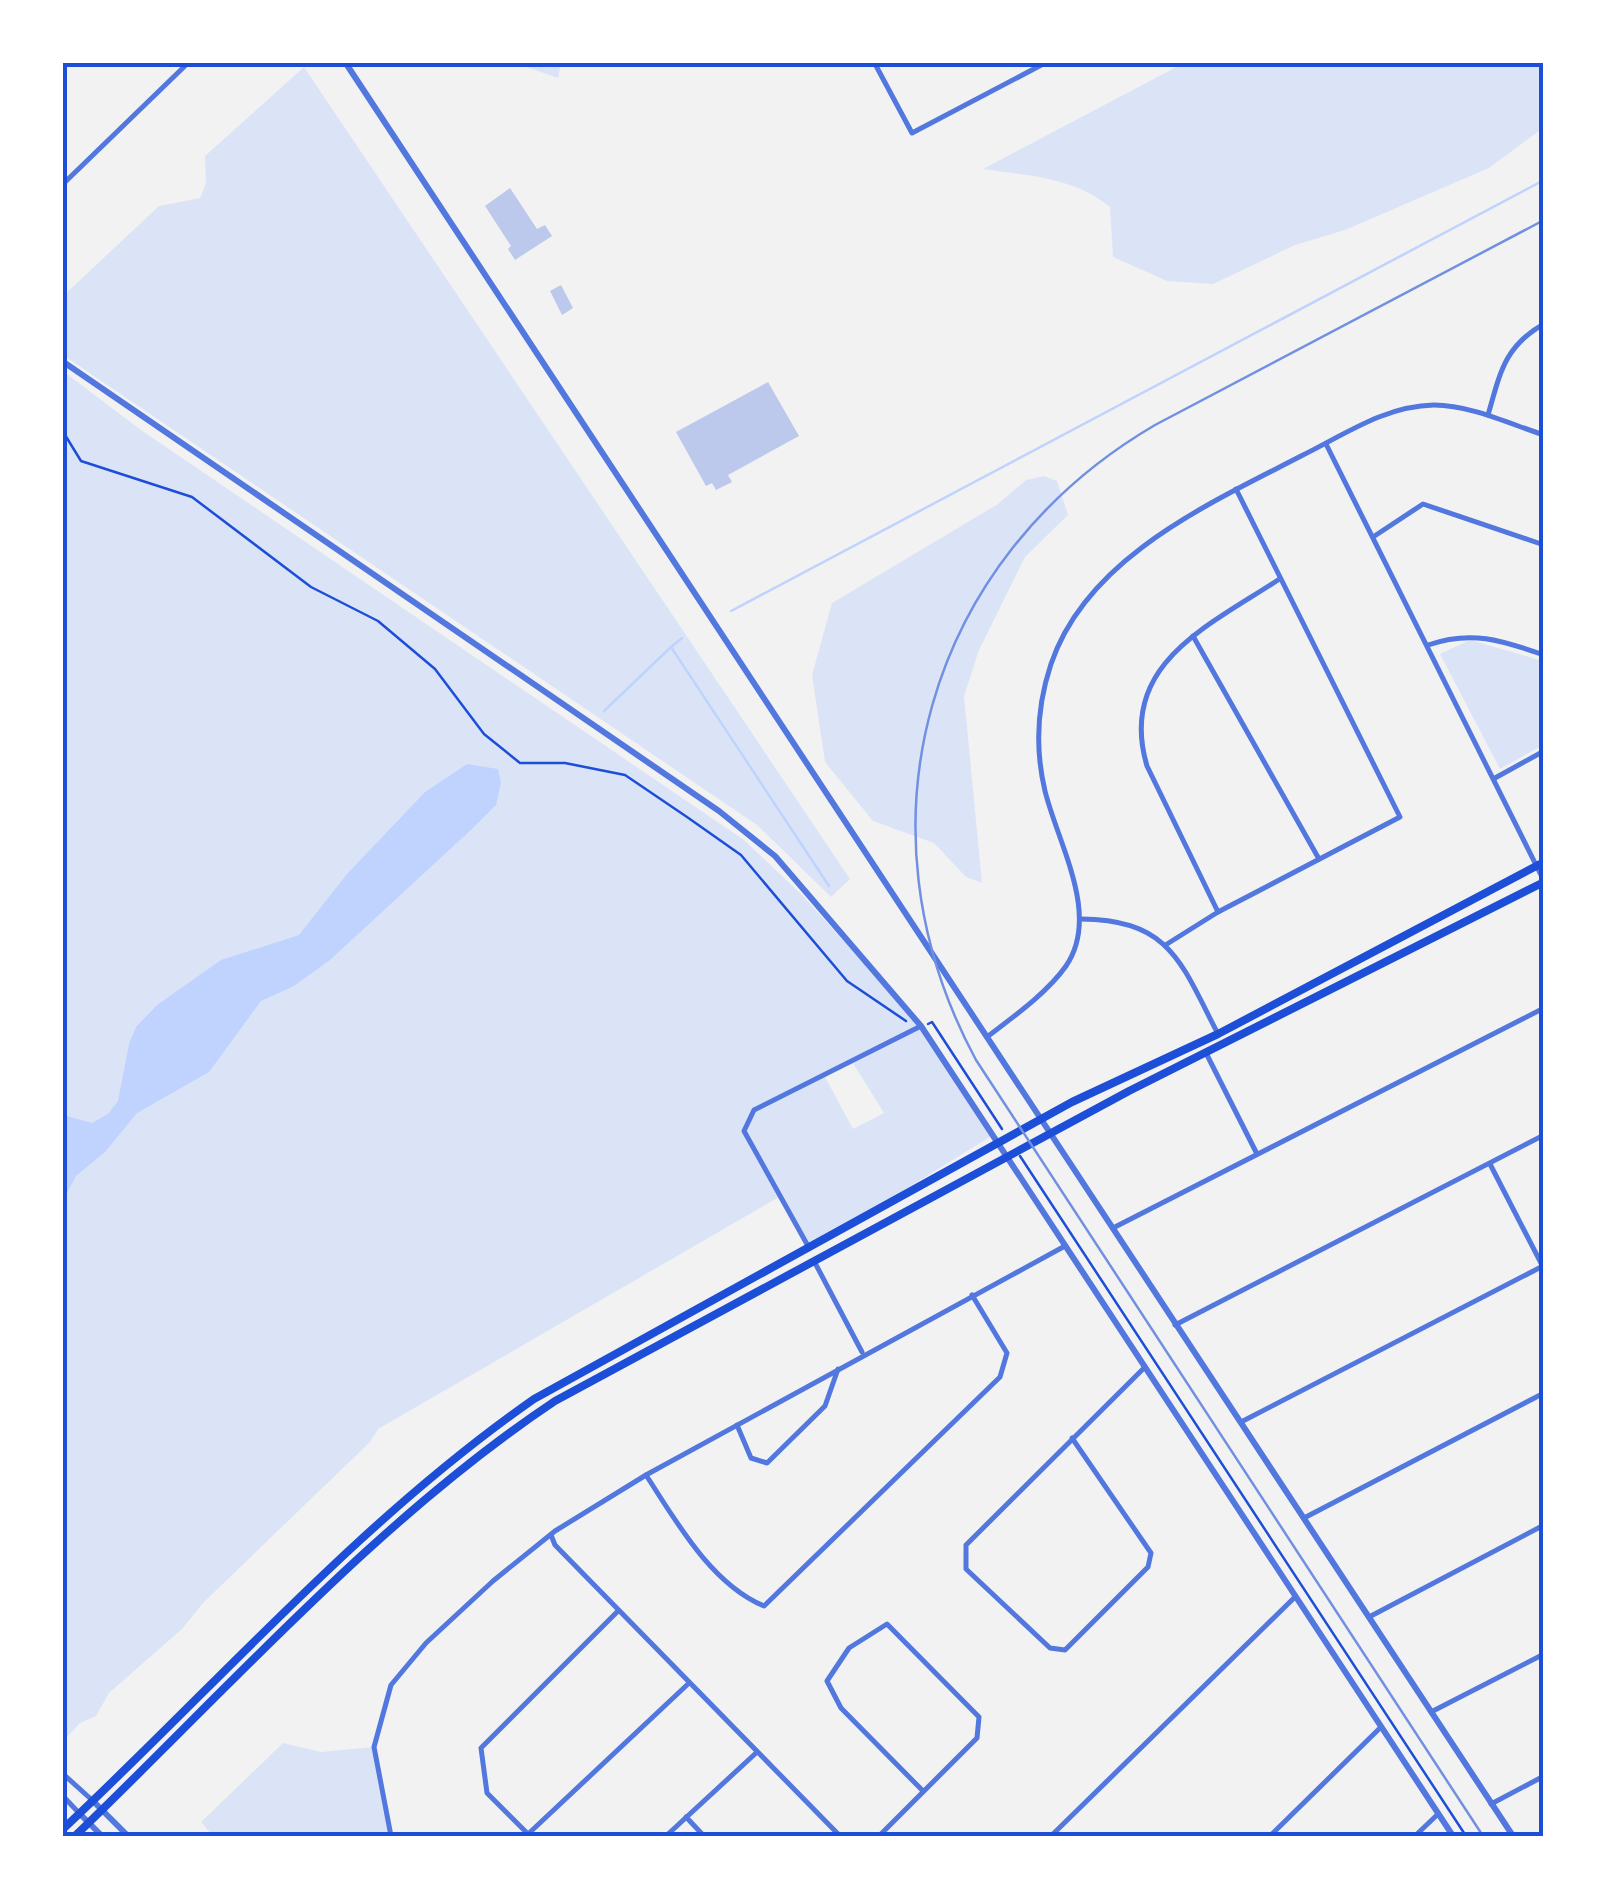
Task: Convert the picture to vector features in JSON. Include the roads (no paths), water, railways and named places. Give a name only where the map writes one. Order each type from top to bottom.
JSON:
[{"type":"main road","points":[[62,1830],[360,1540],[478,1438],[550,1390],[1124,1076],[1218,1034],[1541,864]]},
{"type":"main road","points":[[76,1836],[383,1538],[487,1449],[594,1378],[1130,1091],[1544,882]]},
{"type":"street","points":[[62,185],[189,62]]},
{"type":"street","points":[[345,62],[1513,1836]]},
{"type":"street","points":[[874,62],[912,133],[1047,62]]},
{"type":"street","points":[[1488,416],[1502,367],[1520,337],[1544,324]]},
{"type":"street","points":[[62,361],[719,812],[775,856],[921,1026],[1452,1836]]},
{"type":"street","points":[[987,1036],[1066,966],[1081,919],[1045,790],[1039,752],[1040,709],[1052,662],[1077,614],[1110,578],[1163,530],[1383,413],[1436,405],[1488,416],[1544,435]]},
{"type":"street","points":[[1326,444],[1541,864],[1544,882]]},
{"type":"street","points":[[1167,944],[1218,912],[1400,816],[1278,580],[1236,489]]},
{"type":"street","points":[[1373,538],[1423,504],[1544,544]]},
{"type":"street","points":[[1218,912],[1141,746],[1144,698],[1172,654],[1278,580]]},
{"type":"street","points":[[1428,645],[1455,635],[1489,636],[1544,655]]},
{"type":"street","points":[[1193,636],[1319,859]]},
{"type":"street","points":[[1495,778],[1544,751]]},
{"type":"street","points":[[1081,919],[1120,920],[1167,944],[1218,1034]]},
{"type":"street","points":[[1114,1228],[1544,1008]]},
{"type":"street","points":[[809,1249],[744,1131],[754,1110],[921,1026]]},
{"type":"street","points":[[1206,1053],[1256,1152]]},
{"type":"street","points":[[1175,1325],[1544,1135]]},
{"type":"street","points":[[1241,1422],[1543,1267],[1489,1163]]},
{"type":"street","points":[[391,1836],[374,1746],[391,1685],[452,1618],[551,1535],[646,1475],[862,1353],[1065,1246]]},
{"type":"street","points":[[814,1261],[862,1353]]},
{"type":"street","points":[[646,1475],[692,1544],[747,1599],[764,1606],[1000,1377],[1007,1353],[972,1295]]},
{"type":"street","points":[[1072,1438],[1151,1553],[1148,1567],[1064,1650],[1050,1648],[966,1569],[966,1545],[1072,1438],[1145,1367]]},
{"type":"street","points":[[737,1425],[751,1458],[767,1463],[825,1406],[838,1369]]},
{"type":"street","points":[[1304,1518],[1544,1393]]},
{"type":"street","points":[[1368,1617],[1544,1526]]},
{"type":"street","points":[[551,1535],[555,1546],[840,1836]]},
{"type":"street","points":[[1051,1836],[1295,1596]]},
{"type":"street","points":[[618,1611],[481,1748],[488,1793],[527,1835],[688,1684]]},
{"type":"street","points":[[880,1836],[977,1738],[978,1717],[887,1624],[849,1648],[827,1681],[841,1708],[923,1790]]},
{"type":"street","points":[[1431,1712],[1544,1654]]},
{"type":"street","points":[[1270,1836],[1381,1727]]},
{"type":"street","points":[[666,1836],[756,1752]]},
{"type":"street","points":[[62,1774],[128,1836]]},
{"type":"street","points":[[1491,1804],[1544,1776]]},
{"type":"street","points":[[62,1796],[102,1836]]},
{"type":"street","points":[[1415,1836],[1438,1814]]},
{"type":"street","points":[[686,1817],[704,1836]]},
{"type":"water","points":[[467,764],[498,769],[501,783],[496,805],[330,960],[294,986],[261,1001],[209,1072],[137,1113],[105,1152],[76,1176],[63,1200],[63,1115],[92,1123],[108,1114],[118,1101],[136,1027],[157,1005],[221,960],[299,935],[347,874],[425,792]]},
{"type":"waterway","points":[[731,611],[1544,180]]},
{"type":"waterway","points":[[682,638],[671,647],[829,886]]},
{"type":"waterway","points":[[604,711],[671,647]]},
{"type":"railway","points":[[1483,1836],[976,1060],[938,971],[919,881],[917,792],[932,705],[965,623],[1013,548],[1076,481],[1155,425],[1544,220]]}]
